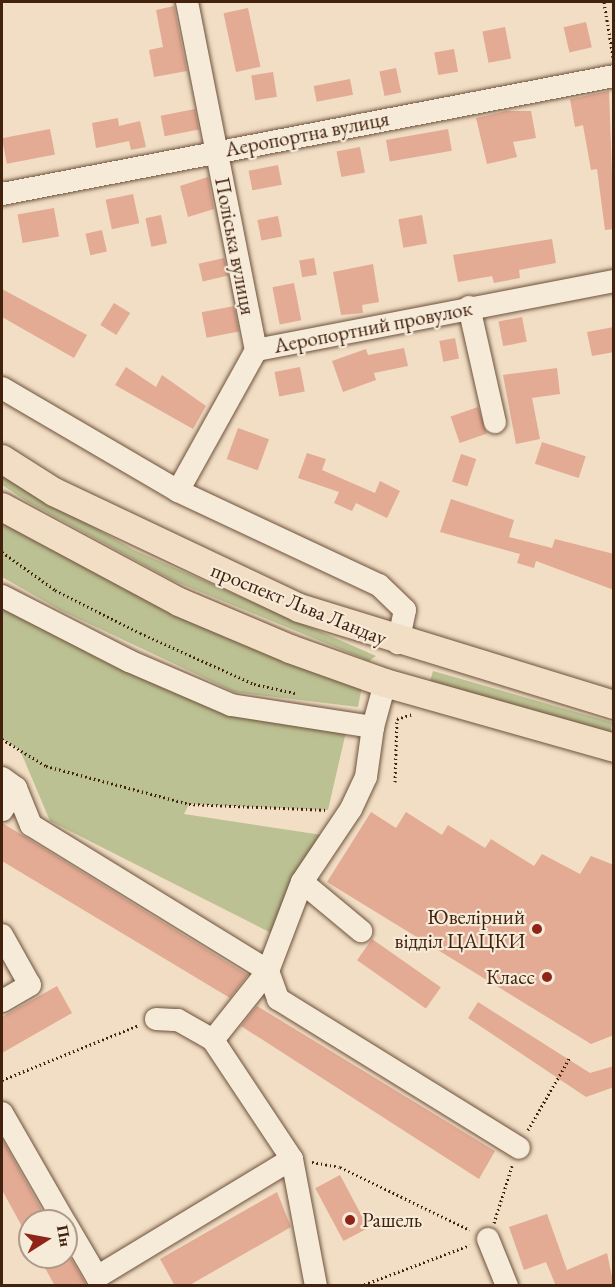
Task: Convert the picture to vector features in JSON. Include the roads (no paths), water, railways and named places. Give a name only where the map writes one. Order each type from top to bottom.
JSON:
[{"type":"main road","name":"проспект Льва Ландау","points":[[2,459],[54,492],[194,562],[398,643],[614,705]]},
{"type":"main road","name":"проспект Льва Ландау","points":[[2,507],[179,602],[386,683],[614,748]]},
{"type":"main road","points":[[386,683],[398,643]]},
{"type":"street","name":"Поліська вулиця","points":[[187,2],[256,350]]},
{"type":"street","name":"Аеропортна вулиця","points":[[2,194],[614,76]]},
{"type":"street","name":"Аеропортний провулок","points":[[178,491],[256,350],[469,307],[614,281]]},
{"type":"street","points":[[469,307],[495,422]]},
{"type":"street","points":[[2,388],[178,491],[379,585],[405,610],[398,643]]},
{"type":"street","points":[[2,596],[129,661],[231,705],[374,727]]},
{"type":"street","points":[[213,1040],[268,971],[302,882],[351,810],[366,777],[374,727],[386,683]]},
{"type":"street","points":[[2,810],[9,783]]},
{"type":"street","points":[[9,783],[31,825],[268,971],[278,999],[519,1148]]},
{"type":"street","points":[[302,882],[361,931]]},
{"type":"street","points":[[2,935],[30,985],[2,1001]]},
{"type":"street","points":[[156,1019],[178,1020],[213,1040],[292,1159],[316,1286]]},
{"type":"street","points":[[2,1113],[57,1209]]},
{"type":"street","points":[[78,1245],[97,1278],[292,1159]]},
{"type":"street","points":[[488,1239],[507,1286]]},
{"type":"place","name":"Ювелірний відділ ЦАЦКИ","points":[[537,929]]},
{"type":"place","name":"Класс","points":[[547,977]]},
{"type":"place","name":"Рашель","points":[[350,1220]]}]
